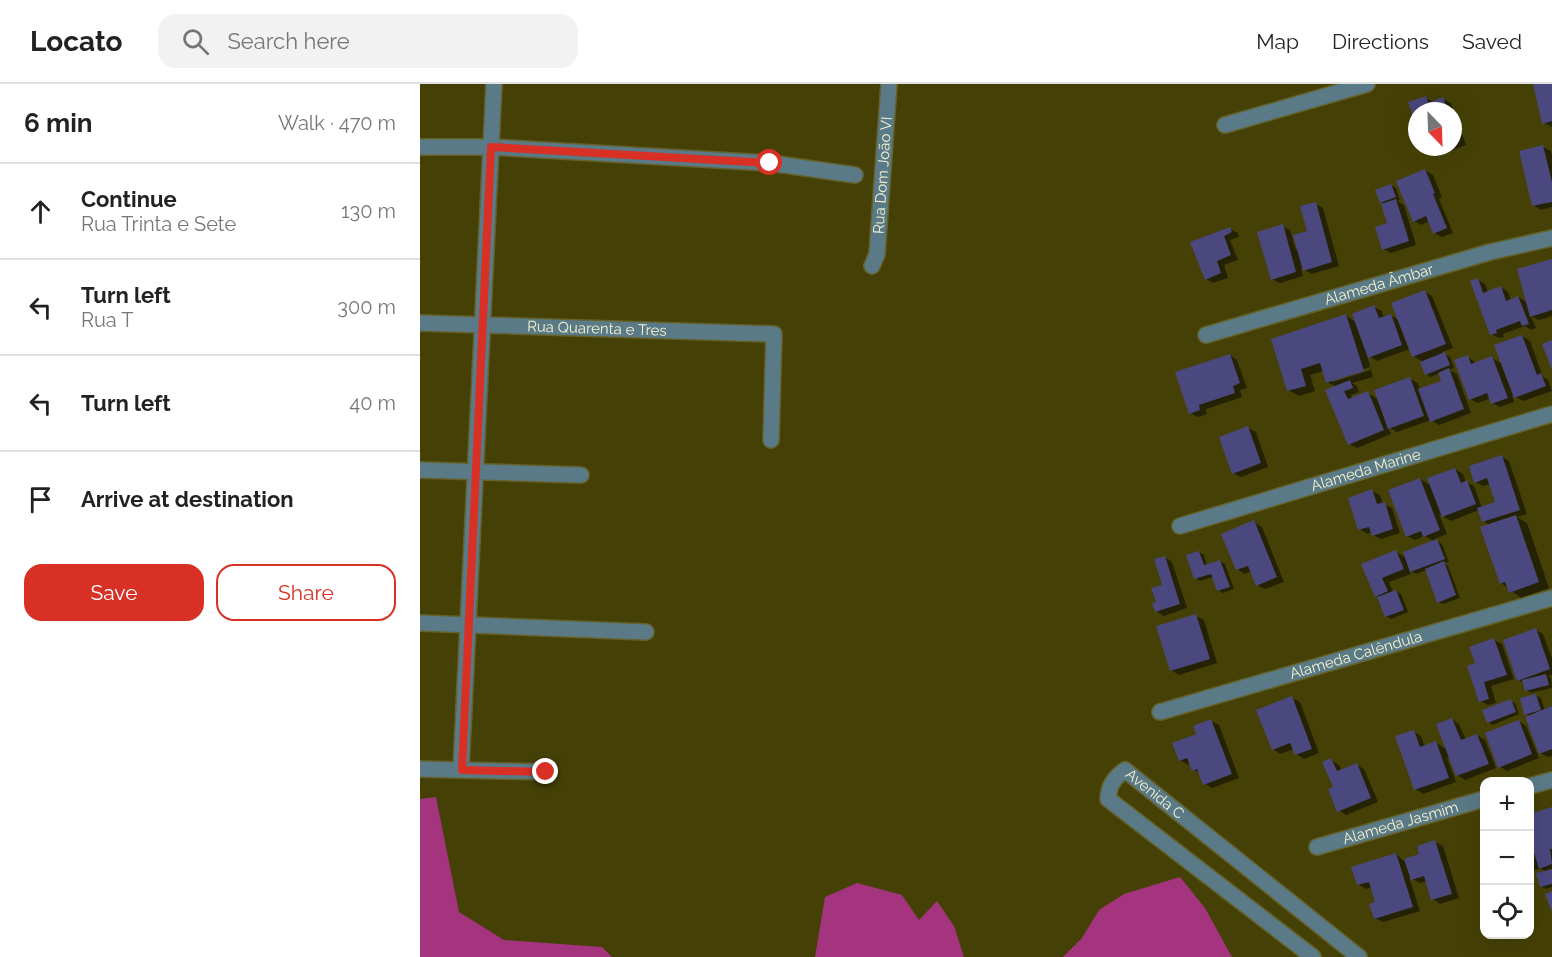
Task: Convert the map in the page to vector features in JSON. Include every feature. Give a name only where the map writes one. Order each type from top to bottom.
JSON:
[{"type":"street","points":[[462,770],[494,84]]},
{"type":"street","name":"Rua Dom João VI","points":[[872,266],[877,254],[889,84]]},
{"type":"street","points":[[1225,125],[1367,84]]},
{"type":"street","points":[[420,147],[491,147],[770,163],[855,175]]},
{"type":"street","name":"Alameda Âmbar","points":[[1206,336],[1490,252],[1552,238]]},
{"type":"street","name":"Rua Quarenta e Tres","points":[[420,323],[774,334],[771,440]]},
{"type":"street","name":"Alameda Marine","points":[[1179,526],[1552,414]]},
{"type":"street","points":[[420,470],[581,475]]},
{"type":"street","name":"Alameda Calêndula","points":[[1160,712],[1552,598]]},
{"type":"street","points":[[420,623],[646,632]]},
{"type":"street","points":[[420,769],[546,772]]},
{"type":"street","name":"Avenida C","points":[[1312,957],[1108,799],[1112,782],[1118,775],[1125,770],[1359,957]]},
{"type":"street","points":[[1534,785],[1552,780]]},
{"type":"street","name":"Alameda Jasmim","points":[[1317,847],[1480,800]]},
{"type":"shaded area","points":[[436,797],[459,912],[504,940],[602,947],[612,957],[420,957],[420,799]]},
{"type":"shaded area","points":[[1180,877],[1205,908],[1232,957],[1063,957],[1082,938],[1099,910],[1124,894]]},
{"type":"shaded area","points":[[857,883],[902,895],[919,920],[937,901],[954,926],[964,957],[815,957],[825,897]]},
{"type":"building","points":[[1533,84],[1552,84],[1552,121],[1542,124]]},
{"type":"building","points":[[1426,96],[1428,102],[1408,102]]},
{"type":"building","points":[[1443,97],[1445,102],[1430,102]]},
{"type":"building","points":[[1543,145],[1552,182],[1552,202],[1532,206],[1519,151]]},
{"type":"building","points":[[1425,169],[1447,228],[1433,234],[1426,216],[1413,222],[1396,181]]},
{"type":"building","points":[[1391,184],[1396,197],[1380,203],[1375,190]]},
{"type":"building","points":[[1396,199],[1409,241],[1382,250],[1375,227],[1387,223],[1381,204]]},
{"type":"building","points":[[1316,202],[1332,262],[1303,271],[1293,235],[1307,231],[1300,206]]},
{"type":"building","points":[[1283,224],[1296,272],[1271,280],[1257,232]]},
{"type":"building","points":[[1230,227],[1232,232],[1224,236],[1231,255],[1217,261],[1221,273],[1205,280],[1190,242]]},
{"type":"building","points":[[1552,259],[1552,310],[1530,317],[1517,269]]},
{"type":"building","points":[[1478,278],[1483,293],[1501,286],[1506,301],[1518,296],[1529,324],[1522,326],[1520,321],[1496,330],[1497,333],[1490,335],[1470,281]]},
{"type":"building","points":[[1425,290],[1446,344],[1412,357],[1391,303]]},
{"type":"building","points":[[1374,305],[1379,318],[1391,314],[1402,345],[1368,358],[1352,314]]},
{"type":"building","points":[[1346,314],[1364,371],[1326,383],[1320,363],[1301,369],[1306,386],[1287,391],[1271,339]]},
{"type":"building","points":[[1522,335],[1537,375],[1541,373],[1546,386],[1514,398],[1494,345]]},
{"type":"building","points":[[1552,340],[1552,370],[1542,344]]},
{"type":"building","points":[[1445,352],[1450,365],[1425,375],[1420,362]]},
{"type":"building","points":[[1230,354],[1240,383],[1233,386],[1235,393],[1199,405],[1200,410],[1189,414],[1175,372]]},
{"type":"building","points":[[1468,355],[1471,364],[1492,356],[1508,398],[1491,404],[1487,393],[1469,400],[1454,360]]},
{"type":"building","points":[[1449,368],[1464,409],[1430,422],[1418,389],[1441,381],[1438,373]]},
{"type":"building","points":[[1410,377],[1424,416],[1388,429],[1374,390]]},
{"type":"building","points":[[1350,380],[1353,388],[1344,391],[1348,399],[1368,391],[1384,430],[1348,445],[1325,390]]},
{"type":"building","points":[[1248,426],[1261,463],[1232,474],[1219,437]]},
{"type":"building","points":[[1502,455],[1520,510],[1482,522],[1477,508],[1495,502],[1487,478],[1474,483],[1469,466]]},
{"type":"building","points":[[1455,468],[1461,483],[1467,480],[1476,504],[1442,517],[1427,478]]},
{"type":"building","points":[[1420,478],[1440,530],[1423,537],[1421,531],[1406,537],[1388,490]]},
{"type":"building","points":[[1372,489],[1377,504],[1385,502],[1393,529],[1372,536],[1369,527],[1358,530],[1348,498]]},
{"type":"building","points":[[1516,515],[1539,582],[1509,593],[1505,582],[1500,584],[1480,527]]},
{"type":"building","points":[[1254,520],[1277,577],[1256,586],[1248,566],[1236,570],[1221,534]]},
{"type":"building","points":[[1437,539],[1445,559],[1410,572],[1403,552]]},
{"type":"building","points":[[1396,550],[1404,569],[1382,578],[1388,591],[1375,597],[1361,564]]},
{"type":"building","points":[[1199,551],[1204,565],[1220,560],[1230,587],[1217,591],[1211,574],[1194,579],[1186,555]]},
{"type":"building","points":[[1165,556],[1180,604],[1155,612],[1152,603],[1156,602],[1151,588],[1162,585],[1154,559]]},
{"type":"building","points":[[1444,561],[1456,595],[1437,603],[1425,569]]},
{"type":"building","points":[[1396,590],[1404,610],[1385,617],[1377,597]]},
{"type":"building","points":[[1196,614],[1210,659],[1170,671],[1156,626]]},
{"type":"building","points":[[1536,628],[1550,669],[1517,681],[1503,640]]},
{"type":"building","points":[[1494,638],[1507,675],[1484,682],[1489,699],[1479,702],[1467,666],[1475,663],[1469,647]]},
{"type":"building","points":[[1546,674],[1549,685],[1525,691],[1522,680]]},
{"type":"building","points":[[1536,694],[1541,710],[1524,715],[1520,698]]},
{"type":"building","points":[[1292,696],[1312,749],[1295,755],[1290,743],[1272,750],[1256,710]]},
{"type":"building","points":[[1511,699],[1516,712],[1487,723],[1482,710]]},
{"type":"building","points":[[1552,706],[1552,749],[1539,754],[1525,717]]},
{"type":"building","points":[[1452,718],[1461,740],[1477,734],[1489,764],[1456,776],[1436,724]]},
{"type":"building","points":[[1211,719],[1232,774],[1203,785],[1197,769],[1192,771],[1187,758],[1179,761],[1172,743],[1196,734],[1193,726]]},
{"type":"building","points":[[1519,720],[1532,754],[1498,768],[1485,733]]},
{"type":"building","points":[[1414,730],[1420,747],[1436,741],[1449,778],[1414,790],[1395,736]]},
{"type":"building","points":[[1331,758],[1337,771],[1357,763],[1371,798],[1337,812],[1328,789],[1333,787],[1322,762]]},
{"type":"building","points":[[1552,807],[1552,849],[1550,849],[1552,864],[1539,869],[1534,852],[1534,813]]},
{"type":"building","points":[[1435,840],[1452,894],[1431,900],[1424,876],[1411,880],[1404,859],[1419,854],[1417,846]]},
{"type":"building","points":[[1396,853],[1413,907],[1374,919],[1369,904],[1375,902],[1369,882],[1357,885],[1351,867]]},
{"type":"building","points":[[1552,869],[1552,884],[1540,887],[1536,873]]},
{"type":"building","points":[[1552,891],[1552,912],[1545,894]]},
{"type":"route","points":[[546,772],[462,770],[491,147],[770,163]]}]
